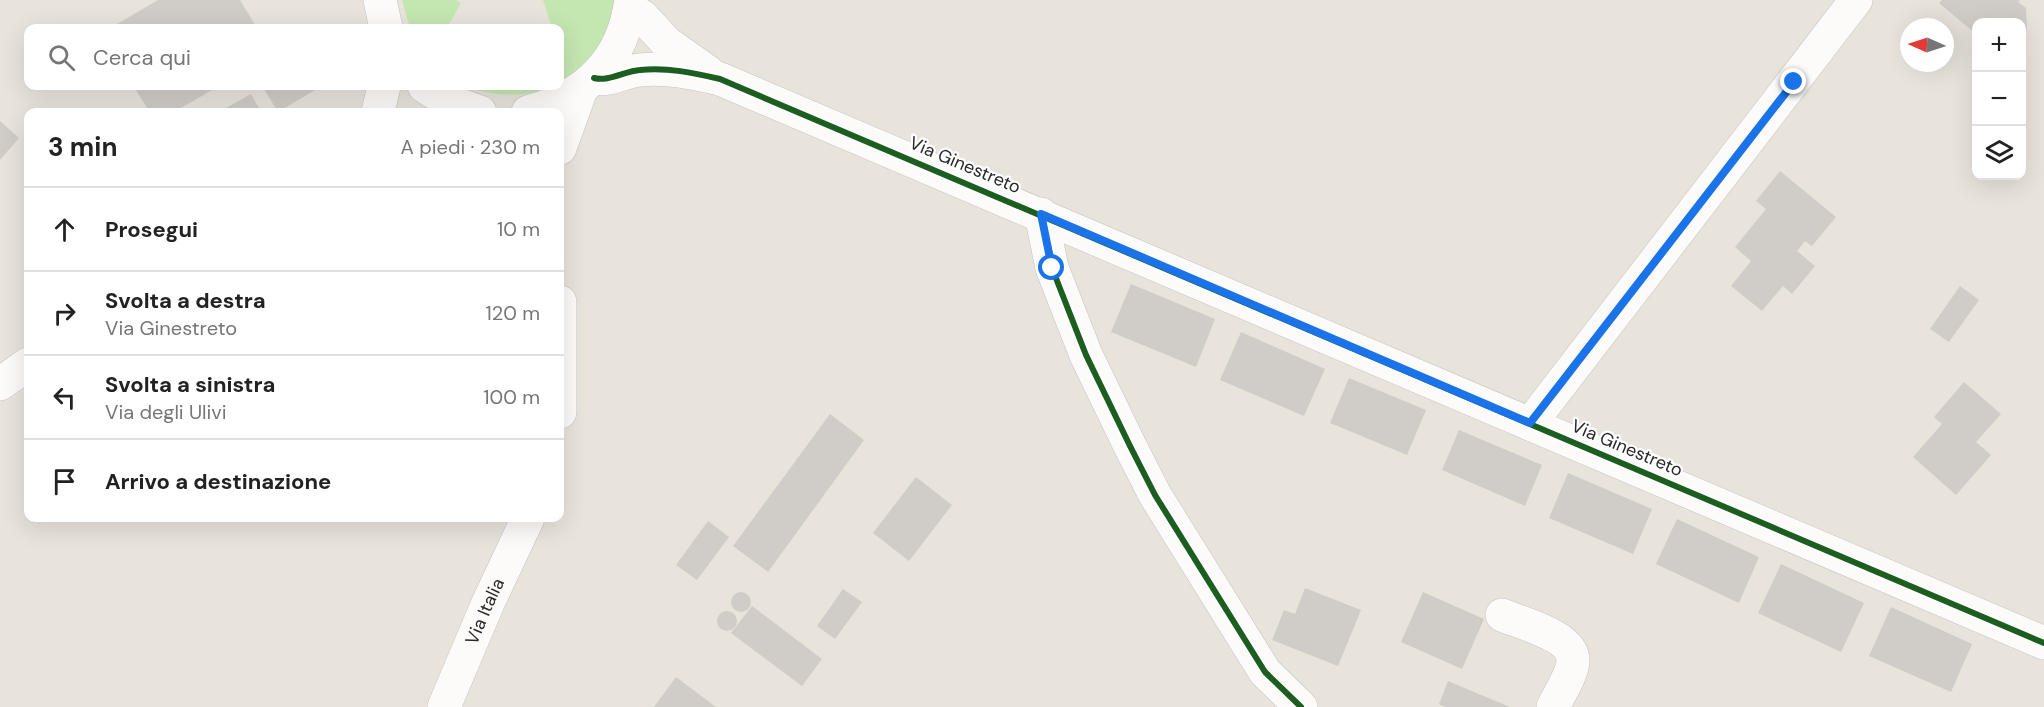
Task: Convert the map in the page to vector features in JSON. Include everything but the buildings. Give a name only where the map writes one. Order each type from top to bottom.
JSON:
[{"type":"street","points":[[1530,423],[1856,0]]},
{"type":"street","points":[[543,108],[554,105],[587,84],[610,59],[622,36],[630,6]]},
{"type":"street","name":"Via Ginestreto","points":[[630,6],[667,44],[720,79],[2044,643]]},
{"type":"street","name":"Via Ginestreto","points":[[587,84],[628,72],[656,69],[720,79]]},
{"type":"street","points":[[564,139],[587,84]]},
{"type":"street","points":[[379,108],[383,90]]},
{"type":"street","points":[[430,90],[463,108]]},
{"type":"street","points":[[1041,214],[1052,268],[1086,355],[1155,495],[1265,672],[1301,707]]},
{"type":"street","points":[[0,384],[24,367]]},
{"type":"street","name":"Via Italia","points":[[444,707],[488,603],[526,522]]},
{"type":"street","points":[[1502,615],[1564,640],[1571,651],[1573,662],[1553,707]]},
{"type":"green space","points":[[402,0],[456,0],[461,3],[449,24],[409,24]]},
{"type":"green space","points":[[543,0],[616,0],[610,25],[598,48],[581,68],[564,80],[564,24],[551,24]]},
{"type":"green space","points":[[478,90],[541,90],[508,95]]},
{"type":"cycle path","points":[[594,78],[605,79],[634,71],[660,69],[720,79],[2044,643]]},
{"type":"cycle path","points":[[1041,214],[1052,268],[1086,355],[1155,495],[1265,672],[1301,707]]},
{"type":"route","points":[[1052,268],[1043,234],[1041,214],[1530,423],[1794,82]]}]
